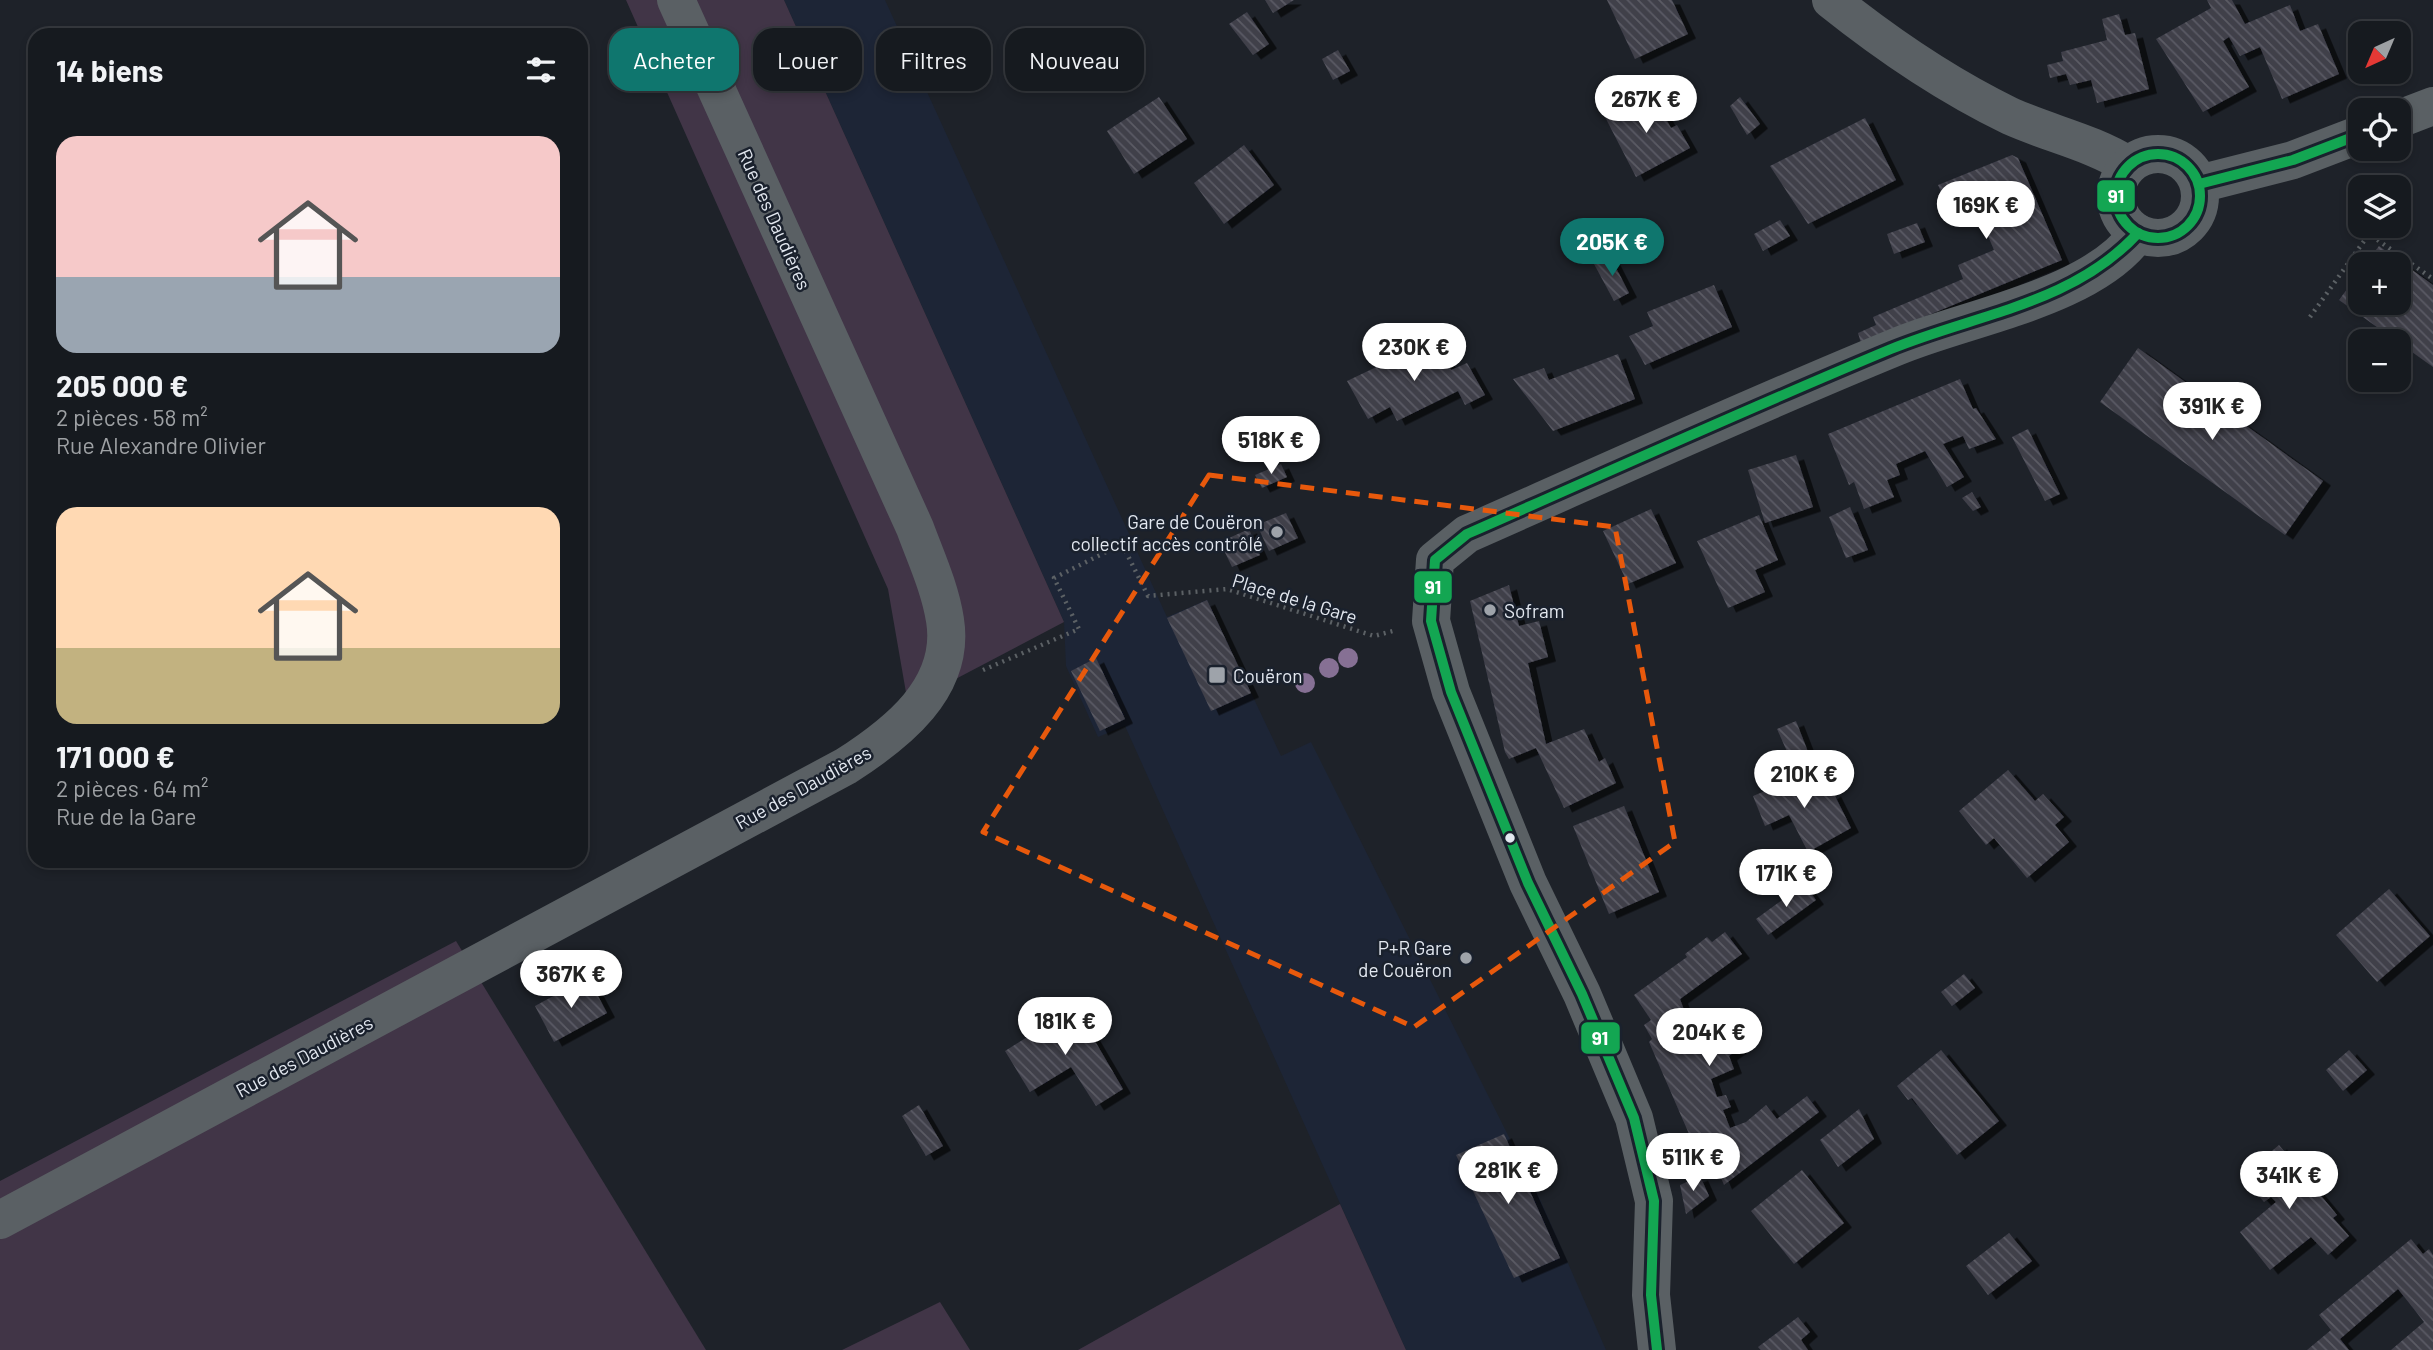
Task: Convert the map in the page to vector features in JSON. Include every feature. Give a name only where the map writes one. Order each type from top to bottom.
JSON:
[{"type":"street","name":"Rue des Daudières","points":[[0,1220],[846,766],[896,732],[928,693],[940,670],[945,649],[946,622],[938,588],[915,528],[676,0]]},
{"type":"street","points":[[1831,0],[1871,32],[1964,93],[2014,117],[2108,153],[2128,165]]},
{"type":"street","points":[[2411,114],[2433,106]]},
{"type":"street","points":[[2199,184],[2293,160],[2348,139]]},
{"type":"street","points":[[2147,155],[2169,155],[2193,172],[2199,184],[2198,211],[2180,232],[2166,237],[2138,233],[2127,225],[2116,201],[2121,176],[2128,165],[2147,155]]},
{"type":"street","points":[[1657,1350],[1651,1295],[1654,1201],[1634,1118],[1582,994],[1517,857],[1451,692],[1431,621],[1435,560],[1466,534],[1899,345],[2010,309],[2092,273],[2127,248],[2138,233]]},
{"type":"path","points":[[2310,317],[2369,234],[2433,279]]},
{"type":"path","name":"Place de la Gare","points":[[928,693],[1079,629],[1054,578],[1122,544],[1148,596],[1227,589],[1374,636],[1431,621]]},
{"type":"highlighted area","points":[[1209,475],[1615,527],[1675,842],[1414,1027],[983,832]]},
{"type":"shaded area","points":[[626,0],[784,0],[797,28],[753,28],[753,91],[825,91],[1064,622],[908,704],[888,589],[666,91],[739,91],[739,28],[638,28]]},
{"type":"shaded area","points":[[784,0],[885,0],[898,28],[876,28],[876,91],[927,91],[1167,617],[1207,600],[1281,756],[1311,742],[1539,1197],[1606,1350],[1406,1350],[1125,726],[1098,737],[1066,666],[1064,622],[825,91],[862,91],[862,28],[797,28]]},
{"type":"shaded area","points":[[456,941],[706,1350],[0,1350],[0,1181]]},
{"type":"shaded area","points":[[1340,1204],[1406,1350],[1078,1350]]},
{"type":"shaded area","points":[[940,1302],[970,1350],[842,1350]]},
{"type":"building","points":[[1265,0],[1294,0],[1273,13]]},
{"type":"building","points":[[1607,0],[1672,0],[1688,34],[1635,59]]},
{"type":"building","points":[[2207,0],[2232,0],[2245,24],[2290,5],[2300,31],[2318,24],[2339,74],[2282,99],[2260,47],[2240,56],[2229,37],[2223,41],[2249,87],[2203,112],[2156,39],[2211,8]]},
{"type":"building","points":[[1247,12],[1269,44],[1253,55],[1229,24]]},
{"type":"building","points":[[2119,14],[2125,35],[2135,33],[2149,89],[2097,103],[2091,80],[2070,85],[2066,74],[2050,78],[2047,65],[2063,61],[2061,52],[2107,40],[2102,19]]},
{"type":"building","points":[[1338,50],[1350,71],[1333,80],[1322,59]]},
{"type":"building","points":[[1652,93],[1671,128],[1677,125],[1690,148],[1636,177],[1605,117]]},
{"type":"building","points":[[1159,97],[1187,139],[1134,174],[1107,131]]},
{"type":"building","points":[[1740,97],[1760,124],[1747,135],[1730,106]]},
{"type":"building","points":[[1865,118],[1896,180],[1808,224],[1770,166]]},
{"type":"building","points":[[1244,145],[1274,185],[1224,224],[1194,183]]},
{"type":"building","points":[[2012,155],[2018,158],[2062,260],[1861,343],[1858,333],[1876,325],[1873,317],[1963,279],[1958,265],[1994,250],[1975,206],[1951,216],[1938,185]]},
{"type":"building","points":[[1780,220],[1790,236],[1763,251],[1754,234]]},
{"type":"building","points":[[1917,223],[1925,242],[1894,254],[1887,234]]},
{"type":"building","points":[[2379,246],[2387,252],[2374,252]]},
{"type":"building","points":[[1610,256],[1629,293],[1614,301],[1594,264]]},
{"type":"building","points":[[2411,269],[2433,285],[2433,367],[2411,351],[2411,329],[2380,329],[2360,315],[2411,315]]},
{"type":"building","points":[[1714,285],[1732,327],[1645,365],[1629,336],[1653,326],[1647,312]]},
{"type":"building","points":[[2348,288],[2348,306],[2339,300]]},
{"type":"building","points":[[1435,339],[1451,370],[1467,363],[1485,395],[1465,405],[1458,391],[1397,421],[1390,407],[1368,419],[1347,381]]},
{"type":"building","points":[[2138,348],[2323,481],[2285,535],[2100,402]]},
{"type":"building","points":[[1618,354],[1635,399],[1553,431],[1513,379],[1544,368],[1549,380]]},
{"type":"building","points":[[1960,379],[1973,409],[1976,408],[1996,439],[1969,449],[1963,436],[1943,444],[1964,477],[1947,487],[1925,451],[1896,464],[1900,475],[1887,480],[1894,497],[1864,509],[1854,482],[1849,485],[1828,434]]},
{"type":"building","points":[[2028,429],[2060,494],[2045,501],[2012,437]]},
{"type":"building","points":[[1796,455],[1813,507],[1765,523],[1748,470]]},
{"type":"building","points":[[1281,464],[1287,477],[1262,488],[1255,475]]},
{"type":"building","points":[[1972,492],[1981,507],[1973,511],[1962,498]]},
{"type":"building","points":[[1850,507],[1868,550],[1846,558],[1829,517]]},
{"type":"building","points":[[1651,509],[1676,563],[1628,584],[1603,531]]},
{"type":"building","name":"Gare de Couëron collectif accès contrôlé","points":[[1286,513],[1298,538],[1269,551],[1257,525]]},
{"type":"building","points":[[1759,515],[1778,560],[1755,570],[1765,592],[1728,608],[1697,541]]},
{"type":"building","points":[[1249,529],[1260,555],[1232,567],[1220,542]]},
{"type":"building","points":[[1509,585],[1519,626],[1539,621],[1548,657],[1528,663],[1546,744],[1584,729],[1599,762],[1605,758],[1616,783],[1564,808],[1536,748],[1509,759],[1505,752],[1470,601]]},
{"type":"building","name":"Couëron","points":[[1207,600],[1251,693],[1211,711],[1167,618]]},
{"type":"building","points":[[1096,658],[1125,719],[1100,731],[1071,671]]},
{"type":"building","points":[[1796,721],[1810,757],[1793,765],[1777,729]]},
{"type":"building","points":[[2008,770],[2035,801],[2043,794],[2064,817],[2055,825],[2069,842],[2027,878],[1994,838],[1986,845],[1959,811]]},
{"type":"building","points":[[1806,774],[1810,784],[1820,778],[1829,795],[1833,792],[1851,828],[1808,852],[1789,815],[1765,826],[1753,796]]},
{"type":"building","points":[[1624,806],[1659,892],[1609,914],[1573,826]]},
{"type":"building","points":[[1804,884],[1816,900],[1768,935],[1756,919]]},
{"type":"building","points":[[2389,889],[2430,936],[2377,982],[2336,935]]},
{"type":"building","points":[[1725,932],[1742,954],[1680,999],[1700,1053],[1734,1032],[1744,1045],[1729,1056],[1734,1069],[1711,1079],[1717,1097],[1726,1095],[1731,1107],[1723,1110],[1730,1128],[1746,1122],[1766,1105],[1777,1119],[1807,1096],[1819,1112],[1724,1185],[1717,1168],[1706,1173],[1649,1042],[1652,1039],[1644,1025],[1651,1020],[1634,995],[1687,957],[1685,954],[1707,937],[1712,942]]},
{"type":"building","points":[[1964,974],[1975,988],[1952,1006],[1941,992]]},
{"type":"building","points":[[588,977],[607,1013],[554,1042],[535,1006]]},
{"type":"building","points":[[1075,1007],[1123,1089],[1096,1106],[1071,1067],[1030,1092],[1005,1051]]},
{"type":"building","points":[[1941,1050],[1999,1121],[1957,1155],[1912,1098],[1908,1100],[1897,1086]]},
{"type":"building","points":[[2349,1050],[2367,1070],[2343,1091],[2326,1070]]},
{"type":"building","points":[[919,1105],[943,1146],[926,1156],[902,1116]]},
{"type":"building","points":[[1859,1109],[1874,1139],[1838,1167],[1820,1140]]},
{"type":"building","points":[[1504,1134],[1560,1258],[1514,1278],[1456,1155]]},
{"type":"building","points":[[2279,1145],[2337,1215],[2333,1218],[2349,1236],[2328,1255],[2311,1237],[2270,1270],[2240,1232],[2276,1202],[2271,1197],[2264,1202],[2244,1178],[2251,1172],[2249,1170]]},
{"type":"building","points":[[1802,1170],[1844,1223],[1794,1264],[1751,1211]]},
{"type":"building","points":[[1700,1176],[1709,1196],[1686,1214],[1680,1185]]},
{"type":"building","points":[[2009,1233],[2032,1261],[1988,1295],[1966,1266]]},
{"type":"building","points":[[2411,1239],[2423,1254],[2429,1249],[2433,1255],[2433,1350],[2391,1350],[2424,1322],[2398,1289],[2340,1339],[2349,1350],[2307,1350],[2331,1330],[2319,1315]]},
{"type":"building","points":[[1798,1317],[1810,1332],[1801,1340],[1808,1350],[1761,1350],[1758,1347]]},
{"type":"transit line","name":"91","points":[[2199,184],[2293,160],[2348,139]]},
{"type":"transit line","name":"91","points":[[2158,154],[2174,157],[2188,166],[2197,180],[2200,196],[2197,212],[2188,226],[2174,235],[2158,238],[2142,235],[2128,226],[2119,212],[2116,196],[2119,180],[2128,166],[2142,157],[2158,154]]},
{"type":"transit line","name":"91","points":[[1657,1350],[1651,1295],[1654,1201],[1634,1118],[1582,994],[1528,883],[1451,692],[1431,621],[1435,560],[1467,534],[1785,394],[1891,349],[2054,292],[2112,257],[2138,233]]},
{"type":"place","name":"Gare de Couëron collectif accès contrôlé","points":[[1277,532]]},
{"type":"place","name":"Sofram","points":[[1490,610]]},
{"type":"place","name":"Couëron","points":[[1217,675]]},
{"type":"place","name":"P+R Gare de Couëron","points":[[1466,958]]}]
